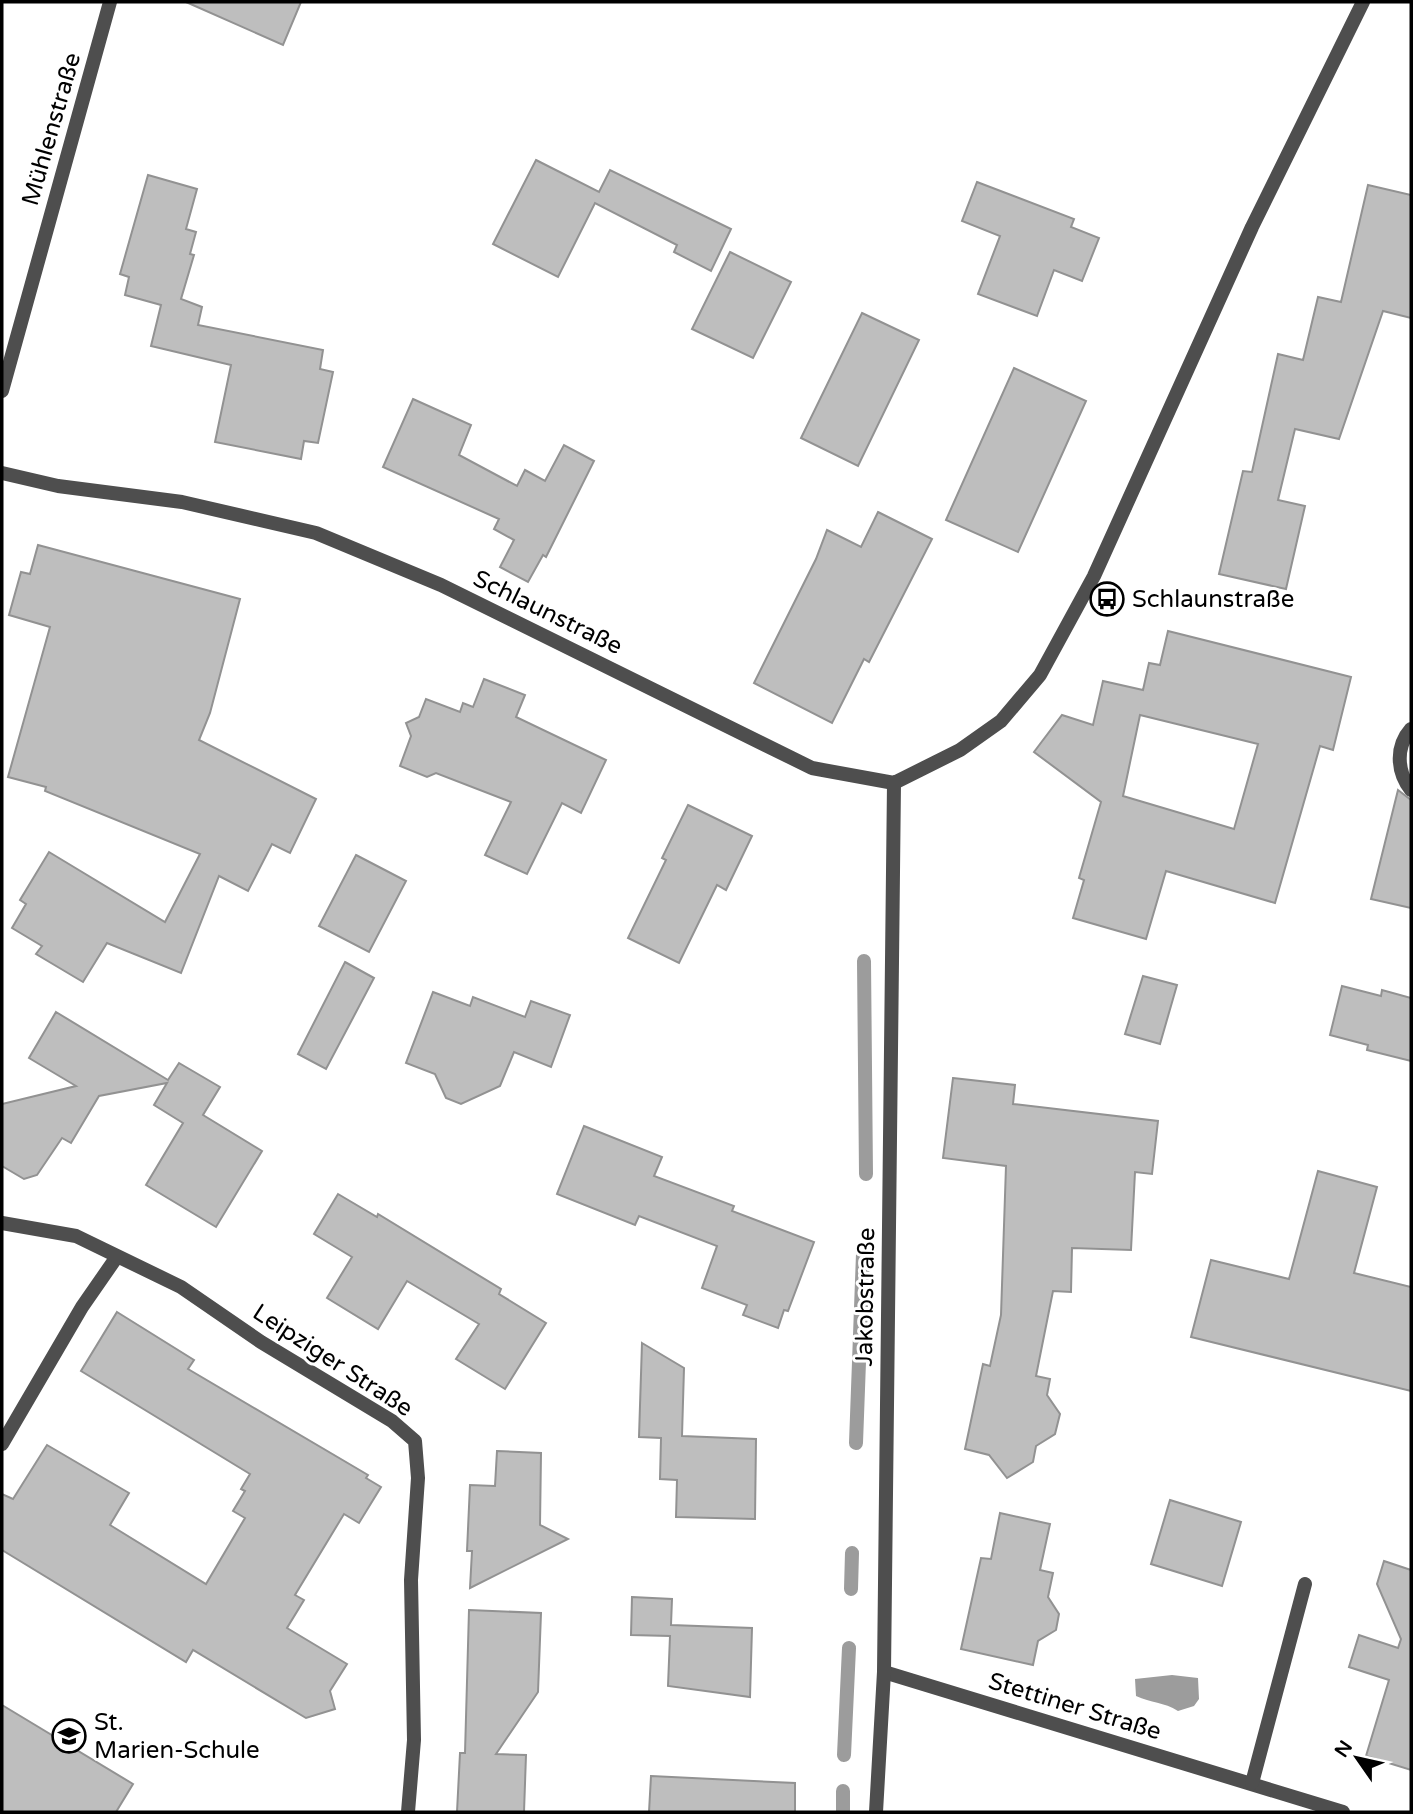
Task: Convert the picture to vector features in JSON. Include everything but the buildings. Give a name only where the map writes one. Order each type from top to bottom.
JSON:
[{"type":"street","name":"Mühlenstraße","points":[[2,391],[110,2]]},
{"type":"street","points":[[894,783],[960,750],[1001,721],[1040,675],[1094,576],[1252,227],[1363,2]]},
{"type":"street","name":"Schlaunstraße","points":[[2,473],[58,486],[182,502],[316,533],[442,585],[812,768],[894,783]]},
{"type":"street","points":[[1411,729],[1400,749],[1399,766],[1411,790]]},
{"type":"street","name":"Jakobstraße","points":[[876,1812],[884,1672],[894,783]]},
{"type":"street","name":"Leipziger Straße","points":[[2,1223],[76,1236],[116,1258],[181,1287],[261,1342],[392,1421],[415,1441],[418,1478],[411,1580],[414,1740],[408,1812]]},
{"type":"street","points":[[2,1444],[82,1307],[116,1258]]},
{"type":"street","points":[[1252,1783],[1304,1584]]},
{"type":"street","name":"Stettiner Straße","points":[[884,1672],[1343,1812]]},
{"type":"shaded area","points":[[1172,1675],[1198,1678],[1199,1699],[1194,1706],[1178,1711],[1136,1696],[1135,1679]]},
{"type":"waterway","points":[[864,961],[866,1174]]},
{"type":"waterway","points":[[856,1443],[863,1254]]},
{"type":"waterway","points":[[851,1589],[852,1553]]},
{"type":"waterway","points":[[844,1755],[849,1648]]},
{"type":"waterway","points":[[843,1791],[843,1812]]},
{"type":"place","name":"Schlaunstraße","points":[[1107,599]]},
{"type":"place","name":"St. Marien-Schule","points":[[69,1736]]}]
